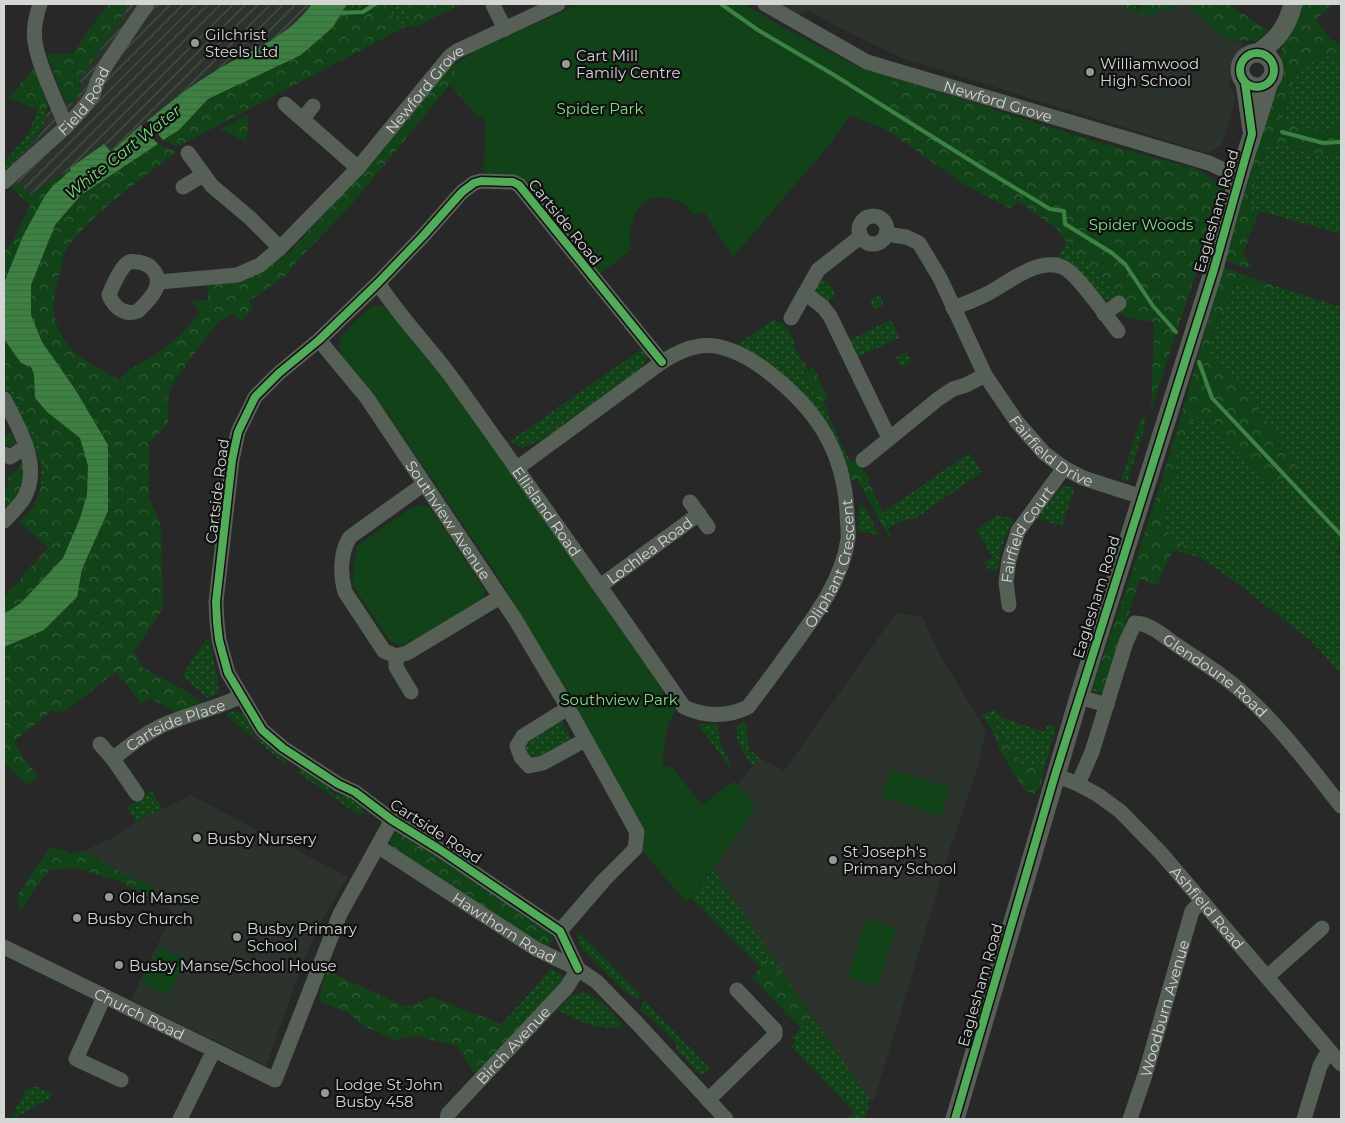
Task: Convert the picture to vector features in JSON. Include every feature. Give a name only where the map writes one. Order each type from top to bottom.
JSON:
[{"type":"main road","points":[[1264,57],[1286,24],[1294,4]]},
{"type":"main road","points":[[1247,56],[1264,57],[1273,72],[1269,81],[1255,87],[1246,83],[1240,74],[1241,64],[1247,56]]},
{"type":"main road","name":"Eaglesham Road","points":[[955,1119],[1055,775],[1214,269],[1269,81]]},
{"type":"main road","name":"Eaglesham Road","points":[[1246,83],[1252,134]]},
{"type":"street","points":[[40,4],[36,16],[35,41],[41,63],[66,127]]},
{"type":"street","name":"Field Road","points":[[4,182],[66,127],[93,95],[106,65],[147,4]]},
{"type":"street","name":"Newford Grove","points":[[159,282],[237,275],[260,265],[280,248],[358,168],[444,61],[457,51],[558,4]]},
{"type":"street","name":"Newford Grove","points":[[765,4],[867,62],[1209,163],[1240,177]]},
{"type":"street","points":[[493,5],[504,29]]},
{"type":"street","points":[[285,104],[358,168]]},
{"type":"street","points":[[303,119],[313,106]]},
{"type":"street","points":[[188,153],[212,186],[250,218],[280,248]]},
{"type":"street","points":[[183,187],[203,174]]},
{"type":"street","name":"Cartside Road","points":[[560,931],[439,848],[392,820],[355,792],[338,784],[283,748],[262,730],[228,673],[219,640],[216,602],[235,446],[245,416],[255,398],[279,373],[319,340],[378,283],[462,192],[474,183],[481,181],[513,182],[524,190],[595,281],[662,362]]},
{"type":"street","points":[[868,216],[880,218],[885,222],[886,234],[883,240],[877,244],[865,242],[860,237],[859,225],[868,216]]},
{"type":"street","name":"Fairfield Drive","points":[[886,234],[906,237],[919,243],[940,278],[985,375],[1028,438],[1044,454],[1083,478],[1142,497]]},
{"type":"street","points":[[791,318],[818,270],[860,237]]},
{"type":"street","points":[[953,308],[989,293],[1031,268],[1050,265],[1066,269],[1118,332]]},
{"type":"street","name":"Ellisland Road","points":[[378,283],[450,375],[684,707],[693,712],[726,715]]},
{"type":"street","points":[[805,293],[823,307],[830,316],[889,438]]},
{"type":"street","points":[[1104,314],[1119,303]]},
{"type":"street","name":"Southview Avenue","points":[[319,340],[367,398],[515,619],[568,708],[636,832],[635,849],[604,880],[560,931]]},
{"type":"street","name":"Oliphant Crescent","points":[[516,469],[662,362],[679,351],[702,346],[725,348],[749,358],[781,381],[807,406],[830,443],[844,483],[848,539],[838,573],[823,605],[748,707],[726,715]]},
{"type":"street","points":[[863,460],[946,394],[985,375]]},
{"type":"street","points":[[4,399],[9,425],[26,447],[31,473],[28,489],[23,499],[4,521]]},
{"type":"street","points":[[4,454],[10,457],[26,447]]},
{"type":"street","name":"Fairfield Court","points":[[1009,605],[1006,582],[1018,531],[1064,468]]},
{"type":"street","points":[[424,484],[350,537],[343,554],[342,581],[345,592],[384,651],[396,656],[407,653],[500,597]]},
{"type":"street","name":"Lochlea Road","points":[[690,502],[708,527]]},
{"type":"street","name":"Lochlea Road","points":[[600,586],[699,514]]},
{"type":"street","name":"Glendoune Road","points":[[1078,784],[1092,752],[1132,626],[1135,623],[1156,631],[1243,693],[1281,733],[1341,806]]},
{"type":"street","points":[[396,656],[396,668],[410,692]]},
{"type":"street","name":"Cartside Place","points":[[113,759],[126,747],[162,726],[226,704],[241,696]]},
{"type":"street","points":[[1079,697],[1107,705]]},
{"type":"street","points":[[568,708],[523,736],[517,746],[520,757],[529,766],[543,764],[585,740]]},
{"type":"street","name":"Cartside Place","points":[[100,744],[113,759],[137,794]]},
{"type":"street","name":"Ashfield Road","points":[[1055,775],[1078,784],[1098,795],[1120,811],[1161,853],[1341,1064]]},
{"type":"street","points":[[379,847],[392,820]]},
{"type":"street","name":"Hawthorn Road","points":[[379,847],[536,949],[578,969],[597,982],[726,1119]]},
{"type":"street","name":"Church Road","points":[[4,947],[276,1080],[340,914],[379,847]]},
{"type":"street","name":"Woodburn Avenue","points":[[1130,1119],[1145,1075],[1192,911],[1202,901]]},
{"type":"street","points":[[1267,976],[1322,928]]},
{"type":"street","points":[[560,931],[578,969]]},
{"type":"street","name":"Birch Avenue","points":[[447,1119],[448,1114],[567,987],[578,969]]},
{"type":"street","points":[[708,1100],[775,1035],[775,1030],[737,990]]},
{"type":"street","points":[[104,997],[76,1059],[121,1080]]},
{"type":"street","points":[[180,1119],[214,1050]]},
{"type":"street","points":[[1304,1119],[1320,1066],[1329,1050]]},
{"type":"shaded area","points":[[129,4],[312,4],[302,18],[275,38],[212,73],[166,106],[111,152],[104,144],[71,169],[30,195],[14,180],[9,167],[34,142],[42,130],[47,113],[65,101],[75,103],[81,91],[80,80]]},
{"type":"shaded area","name":"Williamwood High School","points":[[777,4],[1119,4],[1139,15],[1144,4],[1198,4],[1231,41],[1242,42],[1241,52],[1229,86],[1236,98],[1222,145],[1207,153],[901,58],[808,10],[801,14],[794,14]]},
{"type":"shaded area","name":"St Joseph's Primary School","points":[[896,613],[922,616],[940,655],[986,731],[977,769],[949,852],[874,1101],[870,1099],[812,1017],[713,869],[755,808],[737,785],[759,758],[784,771]]},
{"type":"shaded area","name":"Busby Primary School","points":[[191,795],[348,877],[317,929],[266,1066],[131,1000],[173,912],[151,890],[150,884],[132,878],[84,851],[114,837],[136,822]]},
{"type":"green space","points":[[108,4],[129,4],[80,80],[81,91],[74,103],[65,101],[47,54],[72,54]]},
{"type":"green space","points":[[347,4],[397,4],[392,6],[391,14],[405,27],[177,147],[163,140],[179,130],[208,99],[333,27]]},
{"type":"green space","points":[[405,4],[413,19],[412,25],[405,27],[391,14],[392,6]]},
{"type":"green space","points":[[405,4],[463,4],[415,27],[412,25],[413,19]]},
{"type":"green space","name":"Spider Park","points":[[580,4],[743,4],[854,65],[893,79],[885,129],[849,115],[831,143],[733,257],[704,212],[694,215],[687,206],[680,202],[665,198],[655,198],[646,201],[635,214],[630,232],[631,250],[600,274],[527,182],[512,176],[484,173],[485,117],[477,116],[451,85],[457,74],[450,67],[479,49]]},
{"type":"green space","name":"Spider Woods","points":[[743,4],[854,65],[1094,141],[1196,169],[1217,183],[1222,189],[1217,209],[1151,410],[1154,322],[1124,317],[1118,311],[1119,298],[1068,245],[1057,229],[1018,201],[1011,209],[965,185],[885,129],[850,115],[831,143]]},
{"type":"green space","points":[[1119,4],[1130,4],[1140,9],[1143,4],[1176,4],[1168,11],[1160,8],[1154,15],[1139,15]]},
{"type":"green space","points":[[1184,4],[1228,4],[1269,31],[1257,40],[1232,41],[1216,33],[1192,8]]},
{"type":"green space","points":[[1304,4],[1337,4],[1333,5],[1316,19],[1331,40],[1341,43],[1341,59],[1324,56],[1297,70],[1282,121],[1328,134],[1337,128],[1341,121],[1341,148],[1338,152],[1321,155],[1279,143],[1275,146],[1266,147],[1248,204],[1259,211],[1243,254],[1252,267],[1248,269],[1225,260],[1265,118],[1281,81],[1280,56],[1283,44],[1291,34]]},
{"type":"green space","points":[[1324,56],[1341,59],[1341,121],[1337,128],[1328,134],[1282,121],[1297,70]]},
{"type":"green space","points":[[450,67],[465,81],[540,176],[485,160],[485,117],[477,116],[450,85],[352,204],[285,276],[249,301],[254,308],[241,321],[233,314],[218,322],[169,391],[168,424],[149,443],[149,497],[161,526],[163,609],[134,651],[142,667],[186,691],[201,703],[177,713],[150,698],[141,703],[116,672],[64,712],[52,711],[14,741],[38,777],[27,785],[4,762],[4,647],[44,630],[77,597],[82,569],[108,511],[87,410],[75,389],[42,342],[31,315],[31,285],[55,225],[82,195],[158,144],[177,152],[134,184],[79,233],[66,251],[55,292],[54,313],[56,323],[66,342],[79,356],[120,380],[130,369],[157,354],[180,336],[200,312],[192,301],[208,300],[207,285],[271,265],[289,252],[360,175]]},
{"type":"green space","points":[[34,68],[43,87],[47,102],[47,108],[38,110],[9,98]]},
{"type":"green space","points":[[47,108],[46,118],[38,135],[25,151],[4,171],[4,163],[27,135],[38,110]]},
{"type":"green space","points":[[249,114],[246,142],[221,129]]},
{"type":"green space","points":[[1279,143],[1302,151],[1320,154],[1336,152],[1341,148],[1341,234],[1259,211],[1248,205],[1266,147],[1275,146]]},
{"type":"green space","points":[[71,169],[44,197],[23,236],[4,283],[4,252],[14,239],[30,205],[9,186],[14,180],[30,195]]},
{"type":"green space","points":[[1067,242],[1119,298],[1103,301],[1056,259]]},
{"type":"green space","points":[[1223,267],[1275,286],[1272,293],[1241,283],[1231,289],[1207,352],[1214,361],[1230,371],[1296,462],[1293,473],[1270,484],[1209,419],[1196,417],[1182,439],[1164,515],[1168,533],[1199,557],[1173,550],[1157,586],[1140,579],[1103,693],[1091,690],[1162,480]]},
{"type":"green space","points":[[820,277],[831,285],[836,296],[826,303],[815,289]]},
{"type":"green space","points":[[1241,283],[1271,293],[1275,286],[1341,307],[1341,537],[1337,552],[1341,557],[1341,674],[1310,640],[1168,533],[1164,515],[1182,439],[1196,417],[1209,419],[1270,484],[1293,472],[1296,462],[1230,371],[1214,361],[1207,352],[1231,289]]},
{"type":"green space","points":[[880,295],[884,305],[874,309],[870,300]]},
{"type":"green space","name":"Southview Park","points":[[372,306],[381,306],[394,314],[444,377],[664,688],[662,691],[676,710],[667,730],[663,766],[672,767],[702,805],[734,781],[755,808],[744,826],[691,898],[686,902],[642,851],[645,833],[498,576],[383,407],[343,359],[340,350],[340,338]]},
{"type":"green space","points":[[774,319],[779,324],[781,322],[789,331],[801,360],[805,377],[826,411],[850,460],[844,463],[796,387],[779,371],[761,359],[735,346]]},
{"type":"green space","points":[[891,320],[900,338],[855,358],[847,341]]},
{"type":"green space","points":[[4,339],[21,363],[31,367],[34,374],[35,399],[47,412],[80,438],[88,466],[87,495],[79,521],[63,558],[21,603],[4,614],[4,597],[48,548],[19,522],[34,506],[46,474],[41,444],[34,427],[22,418],[27,411],[15,393],[9,388],[10,372],[4,361]]},
{"type":"green space","points":[[642,349],[647,354],[646,362],[639,371],[542,440],[522,448],[510,441]]},
{"type":"green space","points":[[906,352],[911,362],[901,367],[896,357]]},
{"type":"green space","points":[[801,360],[803,360],[808,370],[813,367],[828,398],[823,401],[827,412],[808,382]]},
{"type":"green space","points":[[4,361],[10,372],[9,388],[15,393],[27,411],[22,418],[34,427],[41,444],[46,474],[41,489],[41,465],[33,444],[4,386]]},
{"type":"green space","points":[[1141,418],[1147,419],[1128,480],[1121,481]]},
{"type":"green space","points":[[11,433],[16,445],[12,447],[4,444],[4,436]]},
{"type":"green space","points":[[969,453],[982,472],[916,518],[903,521],[888,528],[883,512]]},
{"type":"green space","points":[[850,460],[856,462],[870,478],[868,481],[883,512],[893,544],[860,485],[856,480],[851,481],[844,463]]},
{"type":"green space","points":[[23,463],[25,467],[20,495],[4,514],[4,491],[9,486],[7,479]]},
{"type":"green space","points":[[1063,486],[1075,487],[1062,526],[1035,518]]},
{"type":"green space","points":[[422,504],[430,508],[485,590],[483,599],[408,643],[398,644],[389,640],[353,586],[354,560],[358,545],[411,508]]},
{"type":"green space","points":[[859,506],[865,507],[879,535],[858,531]]},
{"type":"green space","points":[[997,515],[1014,519],[1003,544],[997,571],[988,569],[984,562],[993,558],[976,530]]},
{"type":"green space","points":[[209,639],[219,693],[207,698],[183,674],[206,640]]},
{"type":"green space","points":[[995,710],[1001,717],[1044,732],[1048,725],[1056,726],[1044,769],[1033,765],[1022,765],[992,720],[987,722],[981,715]]},
{"type":"green space","points":[[234,711],[246,715],[250,720],[252,733],[258,739],[265,739],[278,749],[279,756],[287,762],[286,765],[225,714]]},
{"type":"green space","points":[[560,718],[573,741],[541,761],[526,759],[524,744]]},
{"type":"green space","points":[[991,720],[1022,765],[1034,765],[1044,769],[1041,784],[1035,794],[1025,791],[999,749],[996,738],[987,722]]},
{"type":"green space","points":[[746,722],[749,752],[755,753],[759,758],[753,766],[740,746],[737,735],[739,724]]},
{"type":"green space","points":[[700,724],[717,724],[721,745],[732,767],[730,768],[699,726]]},
{"type":"green space","points":[[301,766],[327,782],[329,790],[335,795],[344,792],[365,808],[360,816],[297,772]]},
{"type":"green space","points":[[891,769],[950,788],[941,816],[882,797]]},
{"type":"green space","points":[[151,790],[162,809],[136,822],[127,808]]},
{"type":"green space","points":[[399,832],[550,932],[553,941],[549,946],[542,947],[393,848],[390,842],[394,834]]},
{"type":"green space","points":[[50,847],[72,853],[84,851],[132,878],[150,884],[151,890],[147,896],[119,881],[76,868],[49,870],[21,911],[17,895]]},
{"type":"green space","points":[[713,869],[781,970],[766,961],[761,968],[691,898]]},
{"type":"green space","points":[[866,919],[896,928],[878,986],[848,977]]},
{"type":"green space","points":[[577,932],[641,995],[636,999],[621,988],[579,945]]},
{"type":"green space","points":[[159,946],[186,960],[168,995],[141,982]]},
{"type":"green space","points":[[766,960],[781,970],[812,1017],[801,1029],[752,977]]},
{"type":"green space","points":[[551,969],[562,974],[564,982],[528,1020],[502,1024]]},
{"type":"green space","points":[[326,970],[406,1007],[432,997],[502,1024],[528,1020],[475,1074],[457,1046],[417,1036],[394,1040],[360,1024],[349,1013],[319,1001]]},
{"type":"green space","points":[[585,992],[602,1002],[623,1026],[605,1028],[581,1021],[557,1010],[571,996]]},
{"type":"green space","points":[[644,1000],[710,1069],[701,1075],[678,1051],[674,1041],[640,1010]]},
{"type":"green space","points":[[812,1017],[870,1099],[865,1119],[848,1119],[854,1112],[791,1046],[796,1041],[792,1038]]},
{"type":"green space","points":[[35,1086],[52,1093],[50,1098],[11,1119],[25,1090]]},
{"type":"water","points":[[312,4],[347,4],[333,27],[301,55],[208,99],[179,130],[163,140],[147,121],[203,78],[278,36],[302,16]]},
{"type":"water","name":"White Cart Water","points":[[141,125],[158,144],[81,195],[55,225],[31,285],[31,315],[42,342],[75,389],[108,445],[108,511],[82,569],[77,597],[44,630],[4,647],[4,614],[21,603],[63,558],[79,521],[87,495],[88,466],[80,438],[47,412],[35,398],[34,374],[31,367],[21,363],[4,339],[4,283],[23,236],[44,197],[52,187],[71,170],[70,168],[104,144],[111,152]]},
{"type":"waterway","points":[[337,13],[363,12],[375,4]]},
{"type":"waterway","points":[[721,4],[758,30],[834,75],[987,171],[1050,209],[1064,211],[1065,224],[1112,253],[1125,264],[1153,306],[1176,332]]},
{"type":"waterway","points":[[1282,132],[1323,143],[1341,142]]},
{"type":"waterway","points":[[1199,362],[1212,398],[1341,535]]},
{"type":"cycle path","points":[[1257,53],[1269,58],[1274,70],[1269,82],[1257,87],[1245,82],[1240,70],[1245,58],[1257,53]]},
{"type":"cycle path","points":[[955,1119],[1055,775],[1214,269],[1252,134],[1245,83]]},
{"type":"cycle path","points":[[578,969],[560,931],[439,849],[392,820],[355,792],[338,784],[283,748],[262,730],[228,673],[219,640],[216,602],[232,460],[238,432],[255,397],[279,373],[319,340],[378,283],[462,192],[474,183],[481,181],[513,182],[519,185],[662,362]]},
{"type":"place","name":"Gilchrist Steels Ltd","points":[[195,43]]},
{"type":"place","name":"Cart Mill Family Centre","points":[[566,64]]},
{"type":"place","name":"Williamwood High School","points":[[1090,72]]},
{"type":"place","name":"Busby Nursery","points":[[197,838]]},
{"type":"place","name":"St Joseph's Primary School","points":[[833,860]]},
{"type":"place","name":"Old Manse","points":[[109,897]]},
{"type":"place","name":"Busby Church","points":[[77,918]]},
{"type":"place","name":"Busby Primary School","points":[[237,937]]},
{"type":"place","name":"Busby Manse/School House","points":[[119,965]]},
{"type":"place","name":"Lodge St John Busby 458","points":[[325,1093]]}]
